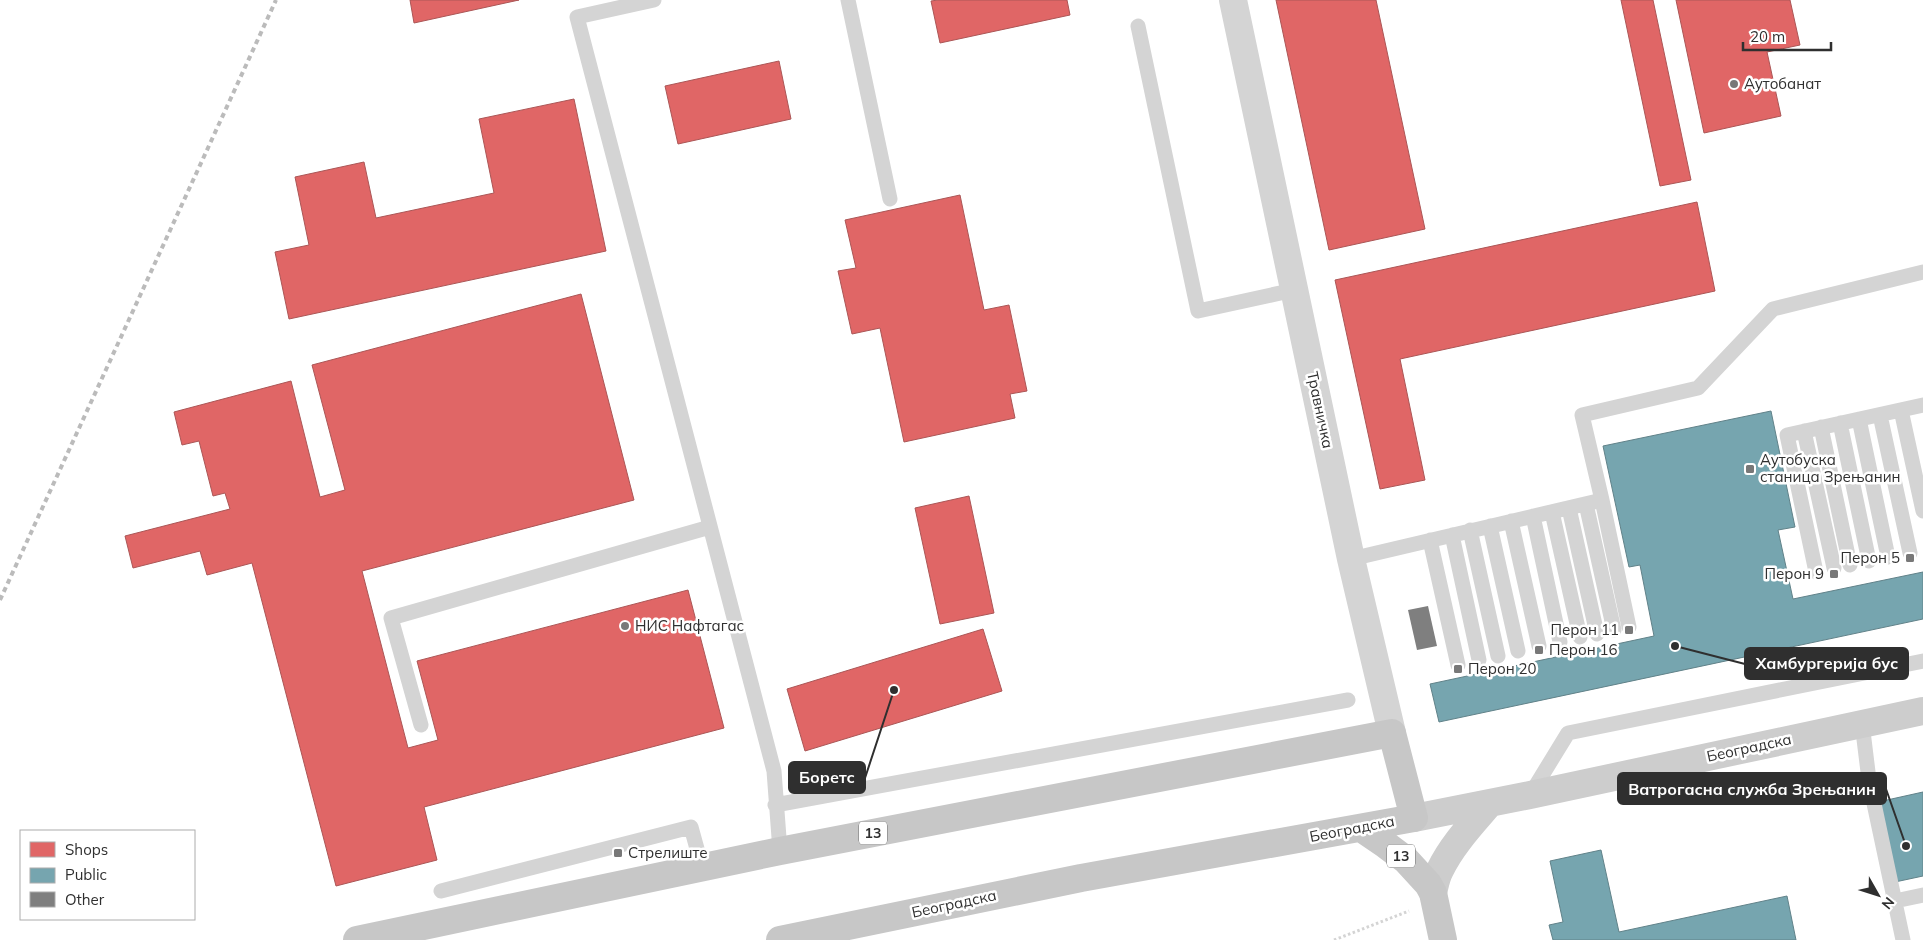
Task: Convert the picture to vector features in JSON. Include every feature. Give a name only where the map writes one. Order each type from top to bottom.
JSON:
[{"type":"main road","name":"Београдска","points":[[780,940],[1081,878],[1361,828],[1530,795],[1923,711]]},
{"type":"main road","name":"Травничка","points":[[1392,733],[1414,818]]},
{"type":"main road","name":"13","points":[[357,940],[780,851],[1392,733]]},
{"type":"main road","points":[[1434,897],[1439,872],[1447,856],[1460,837],[1490,803]]},
{"type":"main road","name":"13","points":[[1361,828],[1406,860],[1420,874],[1434,897],[1443,939]]},
{"type":"street","name":"Травничка","points":[[1233,0],[1351,559],[1392,733]]},
{"type":"lane","points":[[654,0],[577,17],[774,771],[775,805],[780,851]]},
{"type":"lane","points":[[848,0],[890,199]]},
{"type":"lane","points":[[1138,26],[1198,311],[1294,290]]},
{"type":"lane","points":[[1586,504],[1622,628],[1602,500],[1582,415],[1698,388],[1774,309],[1923,272]]},
{"type":"lane","points":[[1816,572],[1787,435],[1901,410],[1922,409]]},
{"type":"lane","points":[[1901,410],[1923,512]]},
{"type":"lane","points":[[1880,415],[1910,553]]},
{"type":"lane","points":[[1859,419],[1888,557]]},
{"type":"lane","points":[[1840,423],[1869,561]]},
{"type":"lane","points":[[1821,427],[1850,565]]},
{"type":"lane","points":[[1804,431],[1834,568]]},
{"type":"lane","points":[[1351,559],[1602,500]]},
{"type":"lane","points":[[1569,508],[1597,634]]},
{"type":"lane","points":[[1552,512],[1580,637]]},
{"type":"lane","points":[[1533,516],[1560,642]]},
{"type":"lane","points":[[1511,521],[1539,646]]},
{"type":"lane","points":[[1490,526],[1518,652]]},
{"type":"lane","points":[[421,725],[391,618],[710,527]]},
{"type":"lane","points":[[1470,530],[1498,656]]},
{"type":"lane","points":[[1452,535],[1479,660]]},
{"type":"lane","points":[[1430,540],[1458,665]]},
{"type":"lane","points":[[1530,795],[1568,733],[1923,661]]},
{"type":"lane","points":[[775,805],[1348,700]]},
{"type":"lane","points":[[1862,723],[1869,780],[1903,940]]},
{"type":"lane","points":[[441,891],[691,827],[702,868]]},
{"type":"lane","points":[[1895,901],[1923,895]]},
{"type":"path","points":[[1334,940],[1434,897]]},
{"type":"building: Shops","points":[[410,0],[519,0],[414,23]]},
{"type":"building: Shops","points":[[1067,0],[1070,15],[940,43],[931,1]]},
{"type":"building: Shops","points":[[1276,0],[1376,0],[1425,229],[1329,250]]},
{"type":"building: Shops","points":[[1621,0],[1653,0],[1691,180],[1660,186]]},
{"type":"building: Shops","name":"Аутобанат","points":[[1676,0],[1790,0],[1800,45],[1767,52],[1781,116],[1704,133]]},
{"type":"building: Shops","points":[[779,61],[791,119],[678,144],[665,86]]},
{"type":"building: Shops","points":[[574,99],[606,251],[289,319],[275,252],[309,245],[295,177],[364,162],[376,218],[494,193],[479,119]]},
{"type":"building: Shops","points":[[960,195],[984,310],[1009,305],[1027,391],[1010,394],[1015,418],[904,442],[880,328],[852,334],[838,271],[856,268],[845,220]]},
{"type":"building: Shops","points":[[1697,202],[1715,291],[1400,359],[1425,480],[1380,489],[1335,280]]},
{"type":"building: Shops","name":"НИС Нафтагас","points":[[581,294],[634,500],[362,571],[408,748],[438,740],[417,661],[688,590],[724,728],[424,807],[437,860],[336,886],[252,563],[207,575],[200,551],[133,568],[125,536],[230,509],[225,493],[213,496],[199,441],[182,445],[174,412],[291,381],[320,497],[345,490],[312,365]]},
{"type":"building: Shops","points":[[969,496],[994,613],[940,624],[915,508]]},
{"type":"building: Shops","points":[[983,629],[1002,691],[805,751],[787,689]]},
{"type":"building: Public","points":[[1771,411],[1795,527],[1778,530],[1793,599],[1923,572],[1923,619],[1439,722],[1430,684],[1654,636],[1640,565],[1629,567],[1603,446]]},
{"type":"building: Public","points":[[1923,792],[1923,876],[1895,882],[1878,802]]},
{"type":"building: Public","points":[[1601,850],[1619,932],[1787,896],[1796,940],[1553,940],[1549,925],[1563,922],[1550,861]]},
{"type":"building: Other","points":[[1428,606],[1437,646],[1417,650],[1408,610]]},
{"type":"railway","points":[[0,600],[276,0]]},
{"type":"place","name":"Аутобанат","points":[[1734,84]]},
{"type":"place","name":"Аутобуска станица Зрењанин","points":[[1750,469]]},
{"type":"place","name":"Перон 5","points":[[1910,558]]},
{"type":"place","name":"Перон 9","points":[[1834,574]]},
{"type":"place","name":"НИС Нафтагас","points":[[625,626]]},
{"type":"place","name":"Перон 11","points":[[1629,630]]},
{"type":"place","name":"Хамбургерија бус","points":[[1675,646]]},
{"type":"place","name":"Перон 16","points":[[1539,650]]},
{"type":"place","name":"Перон 20","points":[[1458,669]]},
{"type":"place","name":"Боретс","points":[[894,690]]},
{"type":"place","name":"Ватрогасна служба Зрењанин","points":[[1906,846]]},
{"type":"place","name":"Стрелиште","points":[[618,853]]}]
